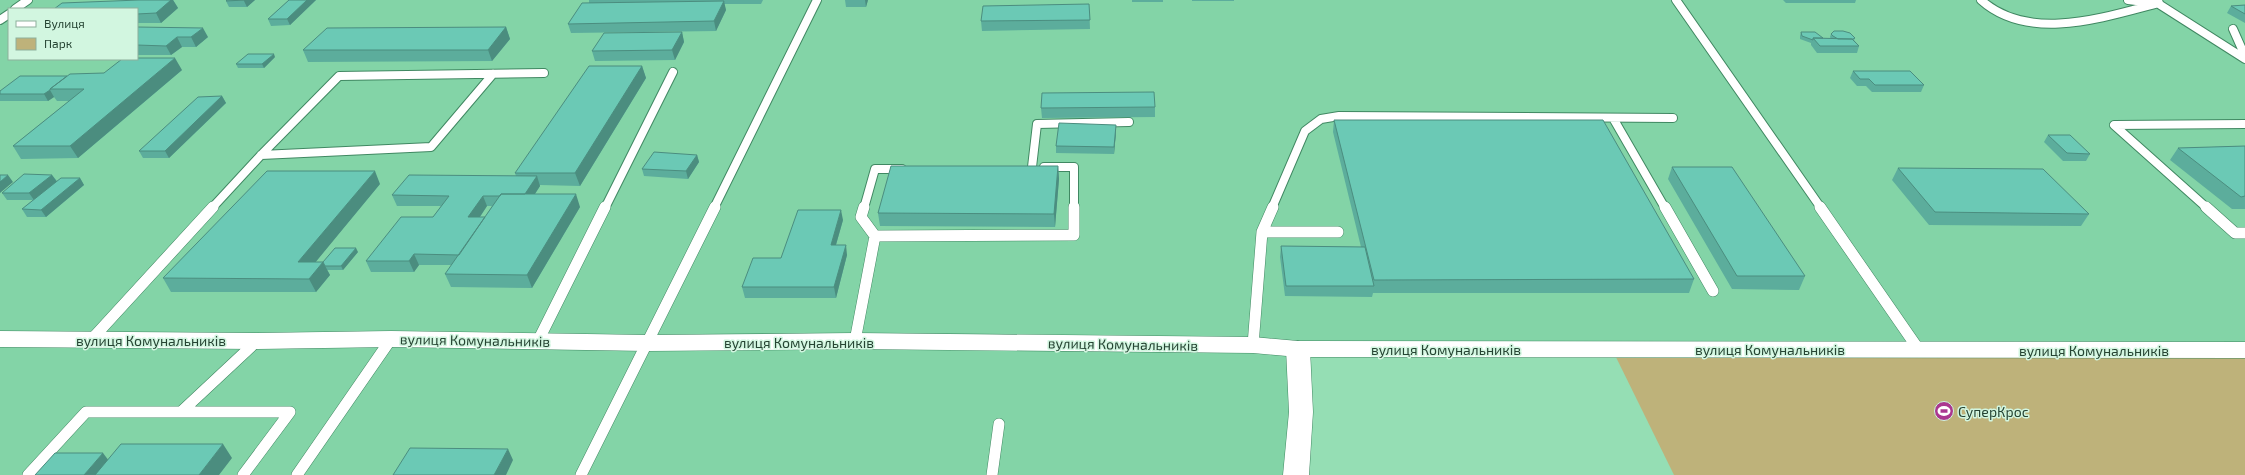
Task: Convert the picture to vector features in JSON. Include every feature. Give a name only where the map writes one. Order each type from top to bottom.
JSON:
[{"type":"street","name":"вулиця Комунальників","points":[[0,339],[391,339],[648,343],[856,341],[1253,345],[1298,349],[2245,350]]},
{"type":"street","points":[[1296,475],[1301,412],[1298,349]]},
{"type":"lane","points":[[16,8],[28,0]]},
{"type":"lane","points":[[581,475],[648,343],[816,0]]},
{"type":"lane","points":[[1676,0],[1919,350]]},
{"type":"lane","points":[[1981,0],[2005,15],[2031,22],[2056,26],[2083,23],[2156,2]]},
{"type":"lane","points":[[2128,0],[2156,2],[2245,57]]},
{"type":"lane","points":[[2233,29],[2245,57]]},
{"type":"lane","points":[[538,341],[673,72]]},
{"type":"lane","points":[[92,339],[261,155],[339,76],[544,73]]},
{"type":"lane","points":[[261,155],[431,147],[493,74]]},
{"type":"lane","points":[[1253,345],[1262,232],[1305,130],[1321,119],[1339,116],[1673,118]]},
{"type":"lane","points":[[1613,118],[1713,291]]},
{"type":"lane","points":[[875,236],[1074,235],[1074,167],[1028,167],[1037,124],[1129,122]]},
{"type":"lane","points":[[2245,124],[2114,125],[2235,233],[2245,233]]},
{"type":"lane","points":[[856,341],[875,236],[861,217],[875,169],[914,169]]},
{"type":"lane","points":[[1262,232],[1338,232]]},
{"type":"lane","points":[[297,475],[391,339]]},
{"type":"lane","points":[[181,412],[257,340]]},
{"type":"lane","points":[[28,475],[86,412],[290,412],[243,475]]},
{"type":"lane","points":[[992,475],[999,424]]},
{"type":"shaded area","points":[[0,0],[2245,0],[2245,347],[1296,344],[1290,475],[0,475]]},
{"type":"green space","name":"СуперКрос","points":[[1610,345],[2245,347],[2245,475],[1674,475]]},
{"type":"building","points":[[171,0],[156,13],[138,14],[138,8],[55,8],[62,3]]},
{"type":"building","points":[[289,0],[307,0],[287,19],[268,19]]},
{"type":"building","points":[[724,1],[714,21],[568,24],[582,3]]},
{"type":"building","points":[[1089,4],[1090,20],[981,21],[983,6]]},
{"type":"building","points":[[2245,5],[2245,14],[2231,6]]},
{"type":"building","points":[[138,27],[203,28],[191,37],[177,37],[166,46],[138,45]]},
{"type":"building","points":[[506,27],[488,50],[303,50],[327,28]]},
{"type":"building","points":[[1834,31],[1850,33],[1855,38],[1838,39],[1831,34]]},
{"type":"building","points":[[682,32],[672,50],[592,51],[604,33]]},
{"type":"building","points":[[1801,32],[1815,32],[1823,38],[1813,38],[1813,40],[1802,36]]},
{"type":"building","points":[[1813,38],[1852,39],[1859,46],[1820,46]]},
{"type":"building","points":[[248,54],[274,54],[262,64],[236,64]]},
{"type":"building","points":[[138,58],[175,58],[70,146],[13,146],[84,89],[50,89],[70,74],[104,73],[121,60],[138,60]]},
{"type":"building","points":[[589,66],[642,66],[575,173],[515,173]]},
{"type":"building","points":[[1853,71],[1910,71],[1924,85],[1875,85],[1869,79],[1860,79]]},
{"type":"building","points":[[20,76],[67,76],[44,94],[0,94],[0,91]]},
{"type":"building","points":[[1154,92],[1155,107],[1041,108],[1042,93]]},
{"type":"building","points":[[222,96],[165,151],[139,151],[198,97]]},
{"type":"building","points":[[1334,120],[1603,120],[1694,279],[1374,280]]},
{"type":"building","points":[[1059,123],[1116,125],[1114,147],[1056,146]]},
{"type":"building","points":[[2048,135],[2070,135],[2090,154],[2067,153]]},
{"type":"building","points":[[2245,146],[2245,196],[2241,197],[2178,148]]},
{"type":"building","points":[[654,152],[697,155],[686,171],[642,169]]},
{"type":"building","points":[[891,166],[1058,166],[1054,214],[878,213]]},
{"type":"building","points":[[1672,167],[1732,167],[1805,276],[1737,276]]},
{"type":"building","points":[[1898,168],[2043,169],[2089,214],[1935,212]]},
{"type":"building","points":[[267,171],[375,171],[298,262],[323,262],[309,279],[163,278]]},
{"type":"building","points":[[24,174],[52,175],[29,193],[2,193]]},
{"type":"building","points":[[0,175],[8,175],[0,182]]},
{"type":"building","points":[[409,175],[537,176],[525,194],[483,196],[468,217],[485,217],[459,255],[414,254],[409,261],[366,261],[401,217],[433,217],[449,196],[392,195]]},
{"type":"building","points":[[61,178],[80,178],[41,210],[22,209]]},
{"type":"building","points":[[501,194],[576,194],[527,275],[445,274]]},
{"type":"building","points":[[798,210],[841,210],[831,245],[846,245],[834,287],[742,287],[753,258],[781,258]]},
{"type":"building","points":[[1281,246],[1365,247],[1374,286],[1286,286]]},
{"type":"building","points":[[335,248],[356,248],[341,266],[325,266],[323,262]]},
{"type":"building","points":[[121,444],[223,444],[199,475],[95,475]]},
{"type":"building","points":[[410,448],[508,449],[494,475],[393,475]]},
{"type":"building","points":[[55,453],[103,453],[84,475],[35,475]]},
{"type":"place","name":"СуперКрос","points":[[1944,411]]}]
